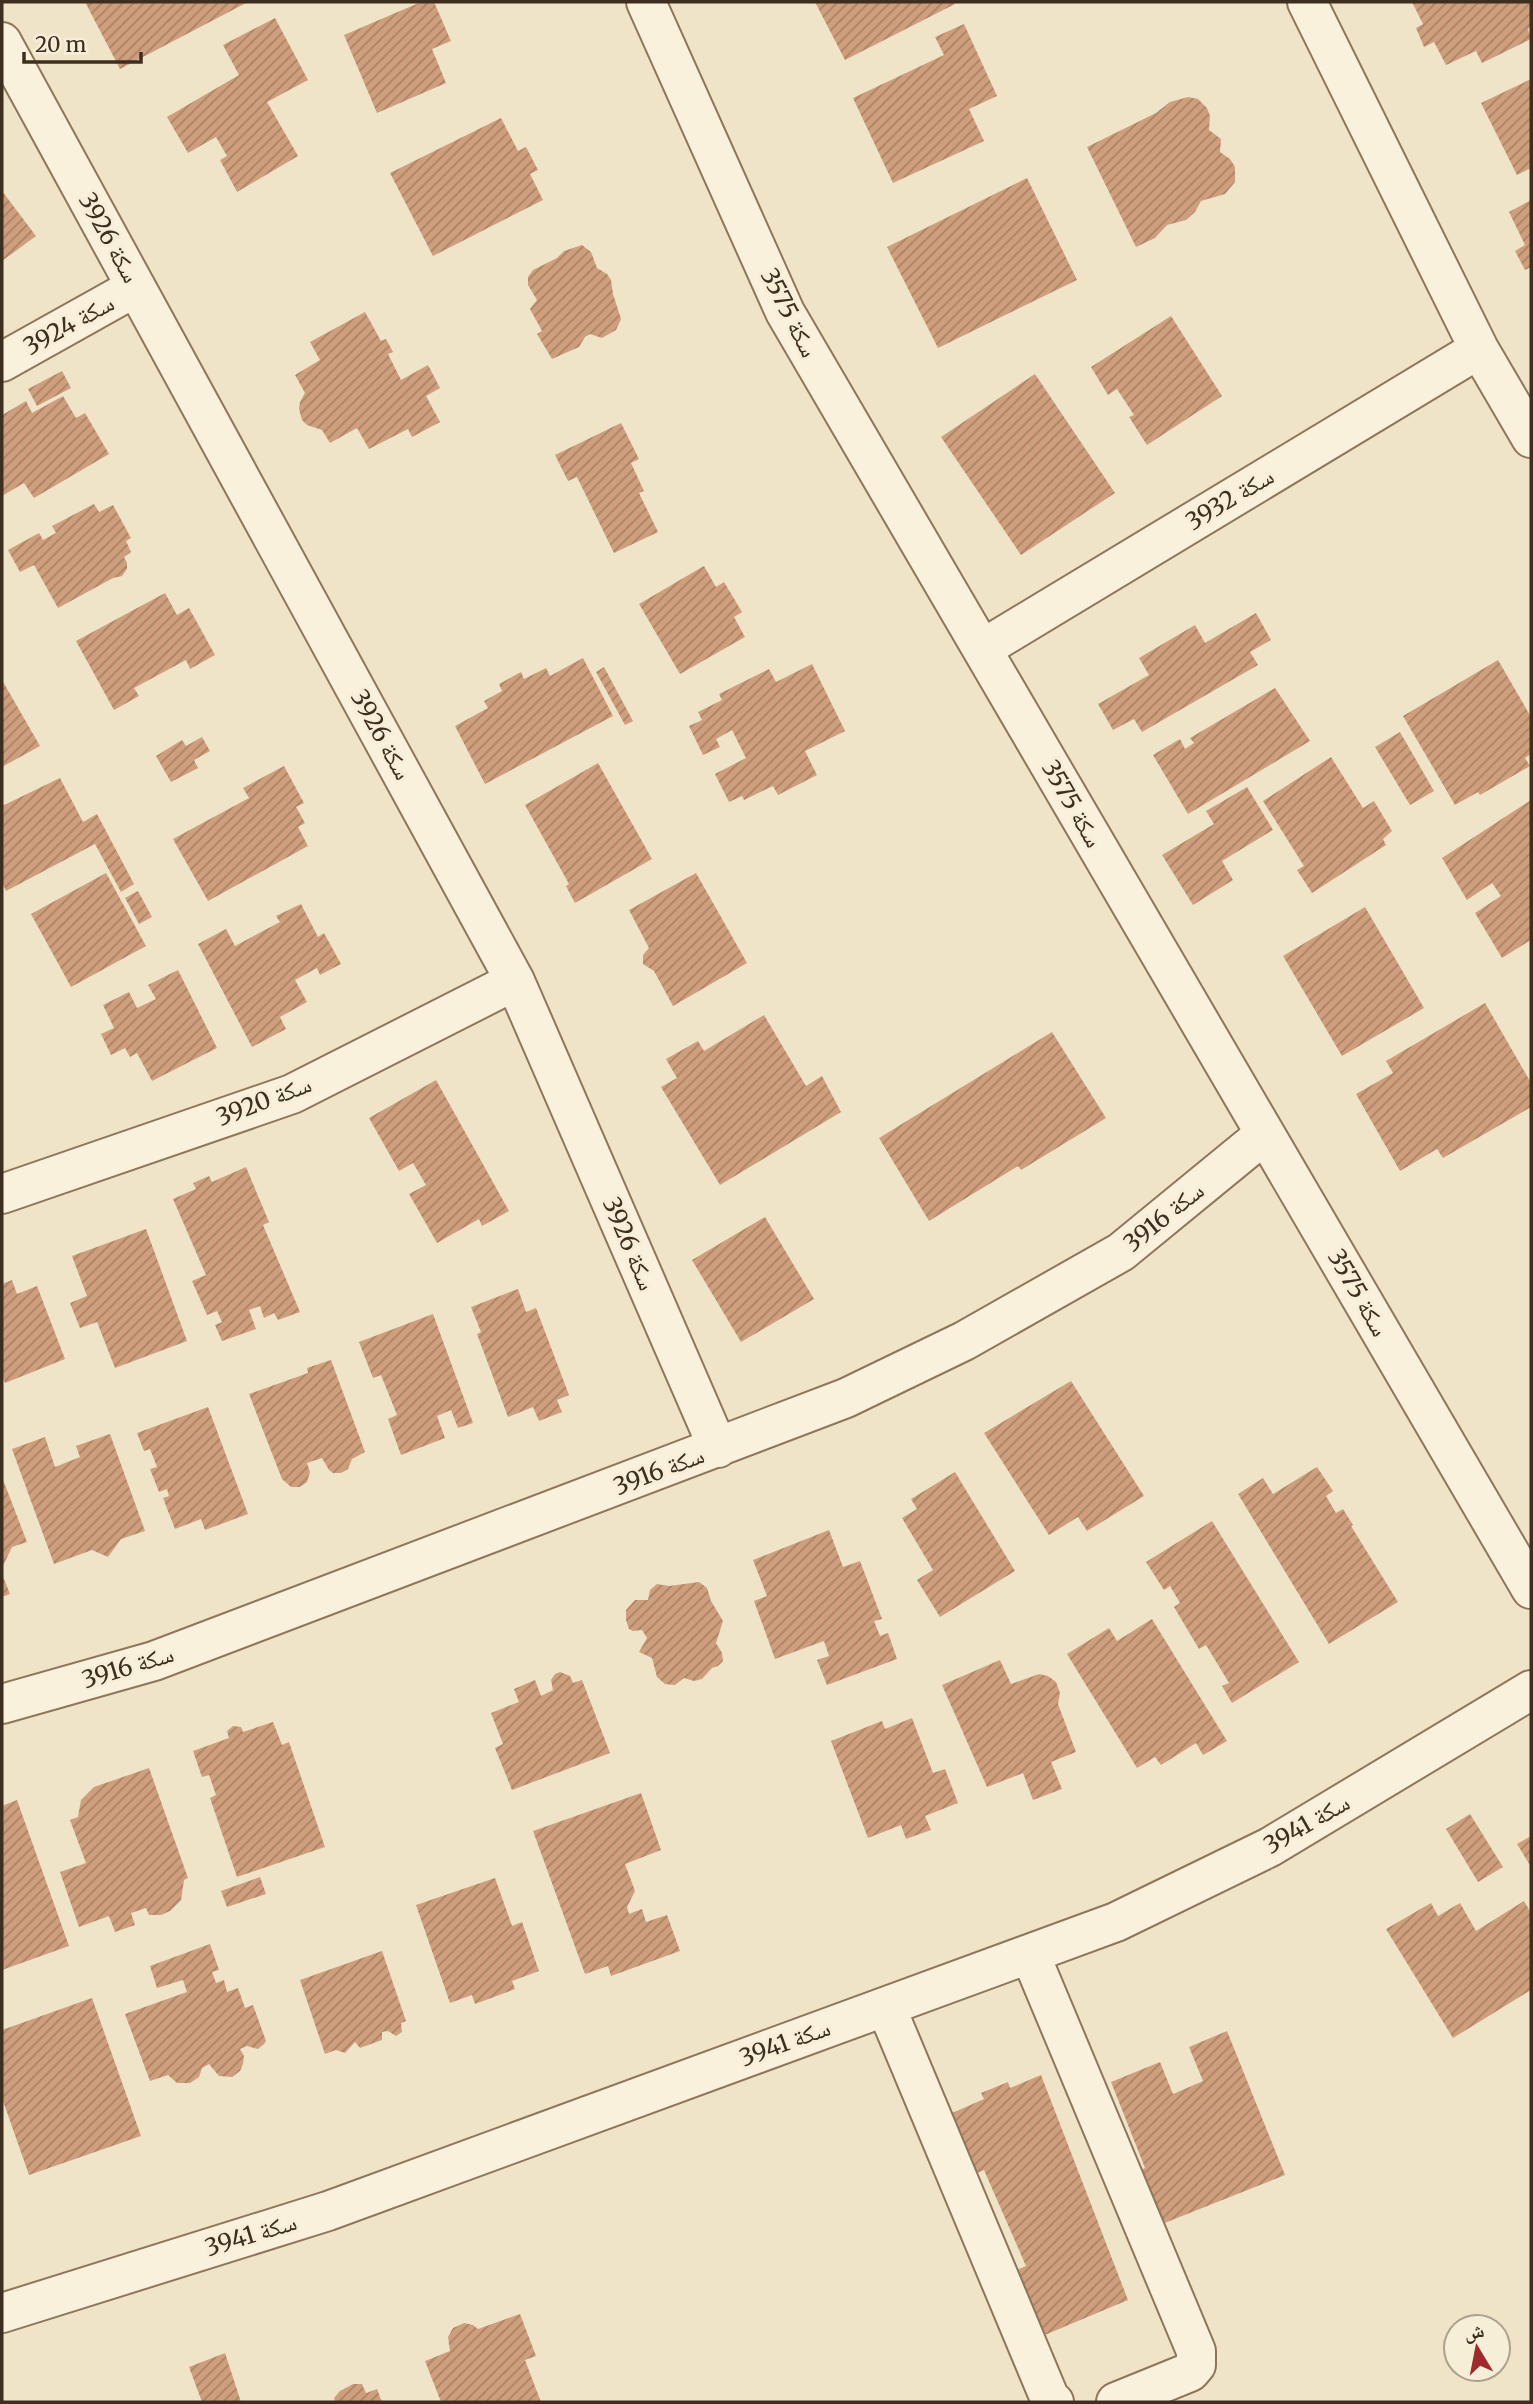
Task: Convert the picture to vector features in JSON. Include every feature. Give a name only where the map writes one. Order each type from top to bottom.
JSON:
[{"type":"street","name":"سكة 3575","points":[[646,2],[785,312],[1531,1589]]},
{"type":"street","points":[[1307,2],[1479,349],[1531,438]]},
{"type":"street","name":"سكة 3926","points":[[2,42],[515,981],[718,1448]]},
{"type":"street","name":"سكة 3924","points":[[2,362],[136,287]]},
{"type":"street","name":"سكة 3932","points":[[982,649],[1479,349]]},
{"type":"street","name":"سكة 3920","points":[[4,1188],[292,1094],[515,981]]},
{"type":"street","name":"سكة 3916","points":[[2,1704],[154,1661],[846,1398],[941,1352],[1121,1252],[1265,1134]]},
{"type":"street","name":"سكة 3941","points":[[2,2313],[328,2211],[1116,1922],[1270,1847],[1531,1690]]},
{"type":"street","points":[[1030,1954],[1196,2351],[1196,2365],[1190,2372],[1116,2402]]},
{"type":"street","points":[[886,2007],[1050,2399],[1054,2402]]},
{"type":"building","points":[[85,2],[248,2],[120,69]]},
{"type":"building","points":[[421,2],[434,2],[451,41],[432,49],[446,83],[377,113],[344,35]]},
{"type":"building","points":[[815,2],[953,2],[955,4],[845,60]]},
{"type":"building","points":[[1412,2],[1531,2],[1531,27],[1528,29],[1531,39],[1482,63],[1476,51],[1446,65],[1434,42],[1424,47],[1416,28],[1423,24]]},
{"type":"building","points":[[275,18],[308,80],[267,102],[298,156],[237,192],[220,160],[227,156],[216,137],[188,153],[167,117],[239,75],[223,45]]},
{"type":"building","points":[[964,24],[997,96],[969,109],[984,141],[893,183],[853,98],[944,55],[935,37]]},
{"type":"building","points":[[1531,79],[1531,168],[1517,175],[1481,103]]},
{"type":"building","points":[[1188,97],[1198,99],[1207,108],[1210,116],[1209,130],[1221,139],[1220,152],[1230,159],[1235,167],[1235,182],[1225,194],[1201,201],[1195,212],[1186,220],[1167,225],[1155,238],[1136,247],[1087,147],[1156,113],[1170,102]]},
{"type":"building","points":[[501,118],[518,151],[526,147],[538,170],[530,174],[543,200],[433,256],[390,173]]},
{"type":"building","points":[[1027,178],[1077,280],[938,348],[887,247]]},
{"type":"building","points":[[2,191],[36,236],[2,261]]},
{"type":"building","points":[[1531,200],[1531,267],[1525,270],[1515,251],[1525,245],[1509,212]]},
{"type":"building","points":[[582,245],[591,252],[597,268],[611,280],[621,319],[616,330],[602,338],[590,334],[579,347],[552,359],[537,334],[542,331],[530,309],[537,300],[528,285],[528,277],[533,270],[557,258],[564,251]]},
{"type":"building","points":[[365,312],[381,341],[386,339],[392,350],[393,352],[388,354],[401,380],[428,365],[440,388],[426,396],[440,422],[412,437],[408,429],[369,449],[357,428],[330,443],[322,430],[307,425],[302,420],[299,409],[305,393],[295,375],[320,360],[310,342]]},
{"type":"building","points":[[1171,316],[1222,396],[1147,445],[1129,417],[1134,415],[1117,389],[1108,395],[1091,367]]},
{"type":"building","points":[[62,371],[71,388],[37,406],[28,389]]},
{"type":"building","points":[[1035,374],[1115,493],[1021,555],[941,437]]},
{"type":"building","points":[[63,396],[76,418],[85,413],[109,454],[34,498],[24,483],[2,496],[2,415],[26,401],[32,413]]},
{"type":"building","points":[[621,423],[639,459],[631,463],[644,491],[639,493],[658,532],[614,553],[577,477],[568,481],[555,455]]},
{"type":"building","points":[[94,504],[99,512],[113,505],[131,538],[126,541],[131,552],[124,557],[127,569],[122,576],[113,578],[58,608],[34,565],[20,572],[8,550],[39,533],[43,540],[56,533],[52,526]]},
{"type":"building","points":[[704,566],[716,587],[724,582],[742,612],[734,617],[745,637],[680,674],[639,604]]},
{"type":"building","points":[[165,593],[177,615],[189,608],[215,655],[190,669],[186,660],[134,688],[139,696],[114,710],[76,641]]},
{"type":"building","points":[[1256,613],[1271,640],[1250,652],[1258,665],[1142,732],[1134,719],[1113,730],[1098,704],[1149,675],[1139,658],[1195,625],[1205,643]]},
{"type":"building","points":[[583,658],[613,716],[485,784],[455,726],[488,708],[484,701],[502,691],[499,684],[521,672],[524,679],[546,668],[550,676]]},
{"type":"building","points":[[1498,660],[1531,717],[1531,754],[1525,758],[1530,766],[1480,795],[1478,792],[1455,805],[1403,716]]},
{"type":"building","points":[[812,664],[845,731],[805,751],[817,775],[778,795],[773,786],[744,800],[742,796],[729,802],[715,774],[746,758],[732,730],[716,739],[720,747],[703,755],[689,726],[702,720],[698,712],[722,700],[719,694],[769,669],[776,682]]},
{"type":"building","points":[[604,667],[633,721],[625,725],[596,672]]},
{"type":"building","points":[[2,680],[40,746],[2,767]]},
{"type":"building","points":[[1275,688],[1310,741],[1188,814],[1153,755],[1180,739],[1185,749],[1194,743],[1190,738]]},
{"type":"building","points":[[1400,732],[1434,791],[1410,805],[1375,747]]},
{"type":"building","points":[[202,737],[210,751],[194,760],[198,768],[171,782],[156,756],[182,740],[186,746]]},
{"type":"building","points":[[1331,757],[1363,808],[1374,801],[1392,831],[1383,839],[1386,845],[1312,893],[1297,870],[1304,866],[1263,801]]},
{"type":"building","points":[[598,763],[652,859],[575,903],[566,886],[569,884],[525,805]]},
{"type":"building","points":[[284,766],[304,803],[296,807],[305,823],[298,827],[308,846],[208,901],[173,839],[249,798],[243,788]]},
{"type":"building","points":[[60,778],[83,822],[97,814],[134,884],[121,892],[95,844],[6,891],[2,882],[2,806]]},
{"type":"building","points":[[1247,787],[1273,830],[1222,861],[1233,880],[1193,905],[1162,855],[1214,824],[1206,811]]},
{"type":"building","points":[[1531,800],[1531,940],[1502,958],[1475,913],[1501,896],[1492,883],[1467,900],[1442,858]]},
{"type":"building","points":[[106,873],[146,946],[71,987],[31,914]]},
{"type":"building","points":[[696,873],[747,963],[673,1006],[654,971],[643,964],[643,955],[649,948],[629,910]]},
{"type":"building","points":[[138,891],[152,917],[139,924],[125,898]]},
{"type":"building","points":[[301,904],[318,937],[324,933],[341,964],[320,975],[317,968],[295,980],[307,1002],[280,1017],[286,1029],[252,1047],[198,944],[226,929],[235,946],[280,922],[276,916]]},
{"type":"building","points":[[1365,907],[1424,1008],[1342,1056],[1283,956]]},
{"type":"building","points":[[178,970],[217,1048],[152,1081],[137,1053],[130,1057],[125,1048],[111,1055],[101,1034],[114,1028],[103,1005],[129,992],[137,1008],[156,999],[148,985]]},
{"type":"building","points":[[1485,1003],[1531,1083],[1531,1107],[1443,1158],[1437,1149],[1400,1171],[1356,1094],[1393,1073],[1386,1061]]},
{"type":"building","points":[[764,1015],[806,1086],[822,1076],[841,1112],[720,1185],[661,1087],[677,1078],[666,1059],[698,1041],[704,1051]]},
{"type":"building","points":[[1052,1032],[1106,1118],[1021,1170],[1018,1166],[929,1221],[879,1138]]},
{"type":"building","points":[[436,1080],[509,1211],[482,1226],[479,1219],[437,1243],[409,1194],[426,1185],[413,1163],[399,1171],[369,1118]]},
{"type":"building","points":[[246,1167],[269,1222],[263,1225],[300,1312],[278,1320],[274,1313],[264,1318],[260,1306],[249,1310],[256,1329],[222,1341],[215,1325],[222,1322],[217,1311],[207,1315],[192,1281],[206,1275],[173,1199],[196,1189],[193,1183],[209,1176],[212,1182]]},
{"type":"building","points":[[765,1217],[814,1299],[741,1342],[692,1260]]},
{"type":"building","points":[[146,1229],[187,1341],[115,1368],[97,1322],[80,1328],[70,1303],[87,1296],[72,1256]]},
{"type":"building","points":[[12,1280],[17,1294],[37,1286],[65,1359],[5,1383],[2,1375],[2,1284]]},
{"type":"building","points":[[518,1289],[526,1312],[536,1308],[569,1395],[557,1400],[562,1412],[539,1421],[533,1407],[508,1417],[477,1334],[481,1332],[471,1307]]},
{"type":"building","points":[[433,1314],[473,1423],[458,1428],[451,1410],[437,1416],[445,1438],[401,1455],[388,1419],[397,1415],[381,1375],[373,1378],[359,1342]]},
{"type":"building","points":[[331,1360],[365,1452],[352,1459],[348,1469],[341,1473],[329,1470],[322,1458],[307,1463],[310,1472],[307,1482],[300,1487],[291,1487],[282,1479],[249,1394],[308,1373],[307,1368]]},
{"type":"building","points":[[1071,1381],[1144,1496],[1087,1531],[1078,1517],[1049,1535],[984,1433]]},
{"type":"building","points":[[208,1407],[248,1514],[205,1530],[201,1519],[175,1529],[163,1498],[169,1496],[167,1489],[159,1492],[150,1469],[157,1467],[150,1449],[144,1451],[137,1433]]},
{"type":"building","points":[[110,1434],[145,1531],[121,1539],[108,1557],[92,1550],[54,1564],[12,1449],[45,1437],[55,1467],[80,1457],[76,1446]]},
{"type":"building","points":[[1317,1467],[1333,1491],[1326,1496],[1336,1513],[1343,1509],[1398,1602],[1329,1644],[1238,1494],[1263,1478],[1273,1494]]},
{"type":"building","points":[[955,1472],[1015,1571],[940,1617],[917,1580],[933,1570],[902,1518],[917,1509],[911,1499]]},
{"type":"building","points":[[2,1477],[27,1542],[12,1547],[2,1568]]},
{"type":"building","points":[[1212,1521],[1299,1662],[1232,1703],[1222,1686],[1229,1683],[1206,1645],[1199,1649],[1174,1607],[1180,1603],[1170,1586],[1164,1590],[1146,1562]]},
{"type":"building","points":[[829,1530],[843,1567],[860,1561],[882,1619],[874,1621],[880,1636],[888,1633],[897,1659],[827,1685],[817,1660],[829,1656],[824,1641],[775,1659],[754,1601],[767,1596],[753,1560]]},
{"type":"building","points":[[2,1574],[10,1594],[2,1597]]},
{"type":"building","points":[[699,1582],[707,1588],[723,1621],[716,1643],[723,1661],[702,1679],[694,1681],[684,1678],[675,1685],[665,1684],[657,1677],[652,1658],[639,1652],[647,1638],[642,1630],[629,1629],[626,1610],[635,1600],[648,1600],[650,1590],[657,1584],[669,1586]]},
{"type":"building","points":[[1152,1619],[1227,1741],[1203,1755],[1196,1743],[1161,1765],[1155,1757],[1137,1768],[1067,1654],[1109,1628],[1117,1641]]},
{"type":"building","points":[[1000,1660],[1011,1684],[1039,1674],[1056,1682],[1060,1693],[1058,1704],[1076,1752],[1051,1762],[1062,1789],[1033,1800],[1023,1773],[987,1787],[942,1685]]},
{"type":"building","points":[[560,1672],[570,1676],[573,1683],[582,1680],[610,1753],[512,1790],[495,1748],[503,1744],[491,1713],[519,1702],[514,1689],[535,1680],[541,1696],[553,1690],[551,1680]]},
{"type":"building","points":[[912,1718],[933,1773],[945,1769],[958,1803],[925,1816],[931,1830],[906,1839],[901,1825],[868,1838],[831,1741],[882,1721],[885,1729]]},
{"type":"building","points":[[273,1722],[282,1745],[289,1742],[325,1847],[237,1877],[210,1798],[216,1795],[209,1775],[202,1777],[193,1751],[229,1738],[227,1731],[233,1726],[241,1727],[243,1732]]},
{"type":"building","points":[[149,1768],[188,1878],[184,1880],[181,1900],[170,1911],[161,1915],[149,1915],[146,1908],[131,1913],[135,1925],[115,1932],[109,1916],[79,1927],[60,1872],[86,1863],[70,1820],[78,1817],[81,1800],[94,1787]]},
{"type":"building","points":[[641,1793],[661,1850],[625,1864],[635,1891],[627,1907],[629,1914],[642,1909],[646,1922],[667,1915],[680,1951],[611,1976],[608,1966],[585,1974],[533,1831]]},
{"type":"building","points":[[17,1800],[69,1946],[2,1970],[2,1806]]},
{"type":"building","points":[[1470,1814],[1503,1867],[1478,1882],[1446,1829]]},
{"type":"building","points":[[1531,1836],[1531,1867],[1517,1844]]},
{"type":"building","points":[[260,1877],[266,1894],[227,1907],[221,1891]]},
{"type":"building","points":[[495,1878],[512,1926],[522,1922],[539,1971],[512,1981],[515,1989],[475,2004],[472,1995],[450,2003],[416,1905]]},
{"type":"building","points":[[1524,1901],[1531,1913],[1531,1990],[1453,2038],[1386,1929],[1431,1903],[1438,1916],[1460,1903],[1476,1931]]},
{"type":"building","points":[[210,1944],[219,1970],[212,1972],[216,1983],[224,1980],[227,1992],[238,1988],[245,2008],[253,2005],[266,2041],[258,2049],[247,2046],[240,2049],[244,2056],[243,2064],[240,2071],[232,2077],[219,2076],[209,2064],[202,2068],[199,2077],[190,2083],[177,2083],[168,2075],[150,2081],[125,2014],[187,1992],[183,1980],[157,1988],[150,1966]]},
{"type":"building","points":[[382,1951],[406,2021],[401,2023],[402,2032],[396,2036],[388,2031],[382,2032],[382,2040],[360,2048],[355,2042],[345,2053],[336,2050],[325,2054],[300,1980]]},
{"type":"building","points":[[92,1998],[141,2136],[29,2175],[2,2098],[2,2030]]},
{"type":"building","points":[[1227,2031],[1285,2175],[1157,2226],[1135,2173],[1145,2168],[1111,2082],[1160,2062],[1173,2094],[1203,2081],[1189,2047]]},
{"type":"building","points":[[1041,2075],[1128,2300],[1040,2337],[1012,2272],[1026,2266],[984,2170],[975,2174],[950,2114],[984,2099],[981,2093],[1008,2082],[1010,2088]]},
{"type":"building","points":[[520,2314],[536,2356],[525,2360],[541,2402],[441,2402],[425,2361],[450,2351],[448,2337],[453,2328],[464,2323],[478,2329]]},
{"type":"building","points":[[225,2353],[241,2402],[202,2402],[189,2367]]},
{"type":"building","points":[[353,2384],[362,2384],[366,2393],[377,2389],[382,2402],[335,2402],[334,2398],[340,2391]]}]
